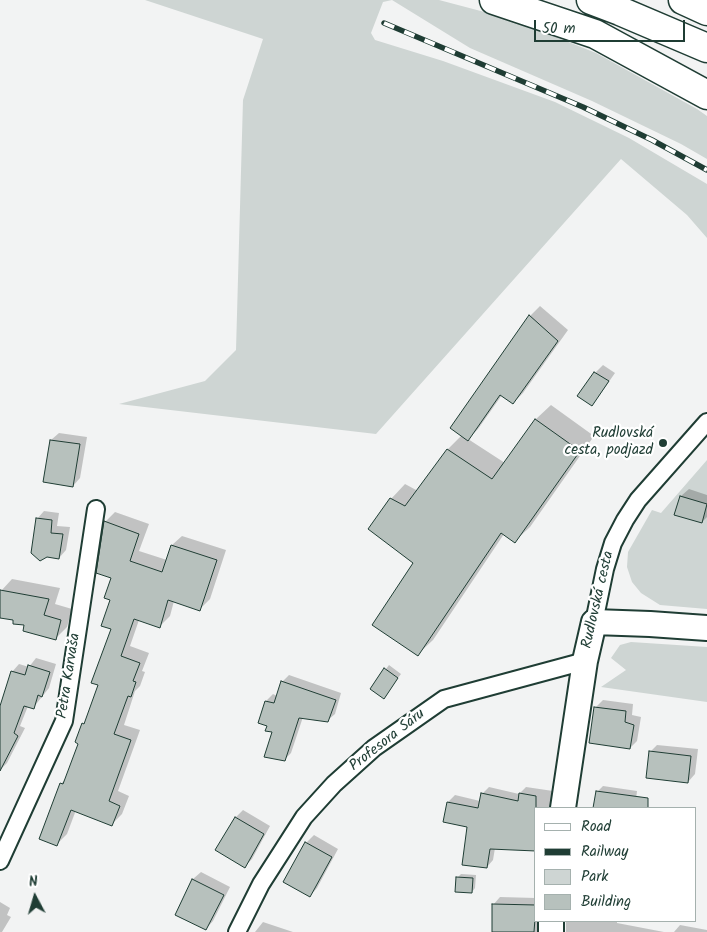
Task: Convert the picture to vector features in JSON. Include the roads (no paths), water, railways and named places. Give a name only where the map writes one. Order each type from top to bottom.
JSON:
[{"type":"highway","points":[[494,0],[595,34],[707,95]]},
{"type":"highway","points":[[591,0],[706,47]]},
{"type":"highway","points":[[683,0],[707,11]]},
{"type":"street","name":"Rudlovská cesta","points":[[563,807],[585,661],[607,560],[613,543],[638,500],[707,422]]},
{"type":"street","name":"Petra Karvaša","points":[[0,861],[64,721],[96,509]]},
{"type":"street","points":[[594,622],[707,628]]},
{"type":"street","name":"Profesora Sáru","points":[[237,932],[261,884],[304,817],[334,784],[374,748],[444,699],[585,661]]},
{"type":"railway","points":[[384,23],[583,107],[652,140],[707,170]]},
{"type":"place","name":"Rudlovská cesta, podjazd","points":[[663,443]]}]
